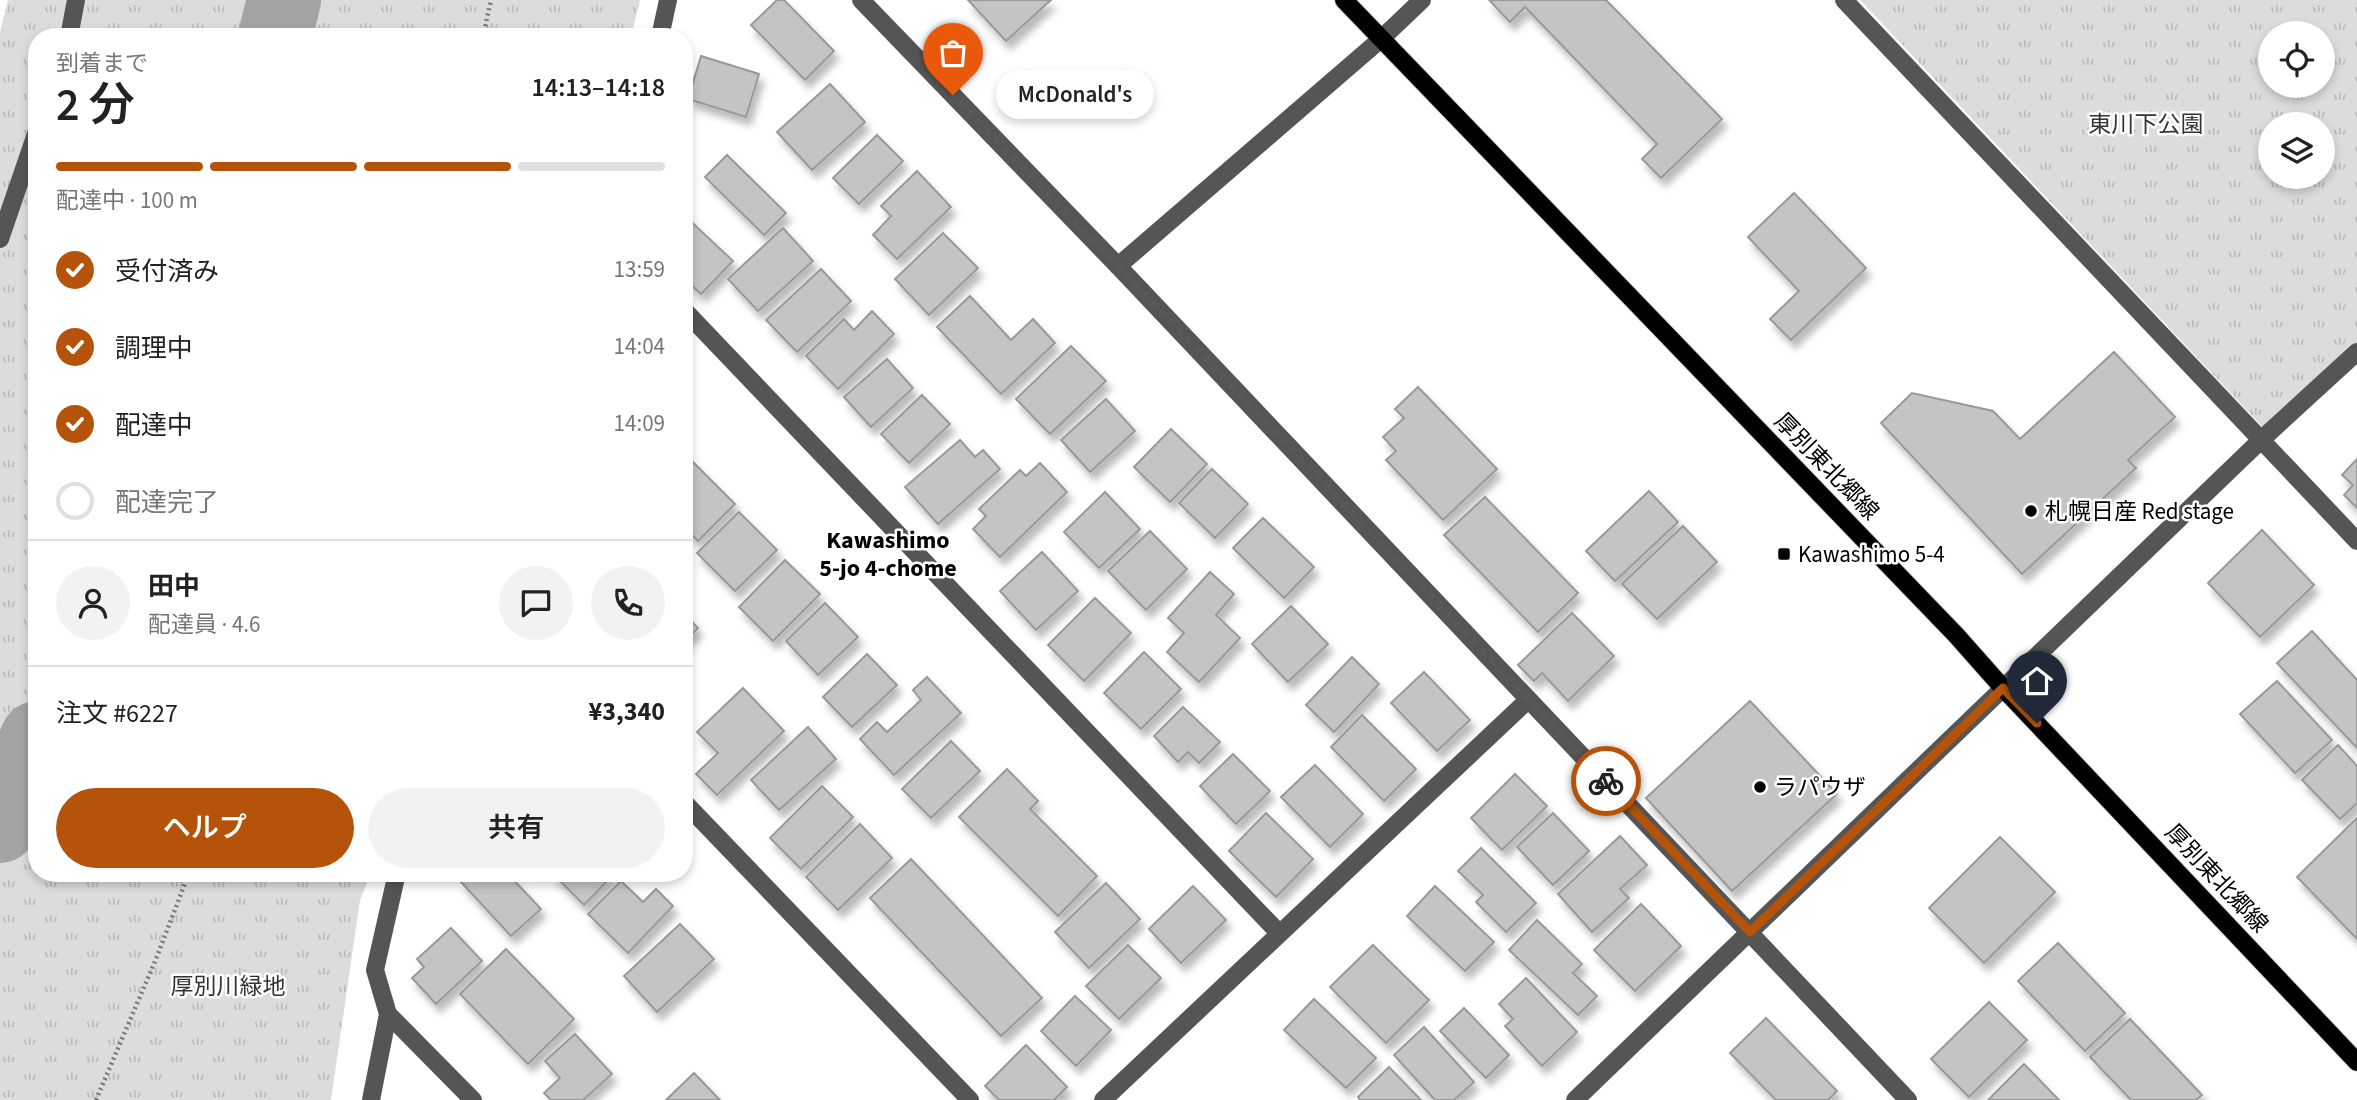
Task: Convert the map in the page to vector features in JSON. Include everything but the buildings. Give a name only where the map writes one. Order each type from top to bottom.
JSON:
[{"type":"main road","name":"厚別東北郷線","points":[[1344,0],[1956,635],[2357,1062]]},
{"type":"street","points":[[71,28],[76,0]]},
{"type":"street","points":[[662,28],[668,0]]},
{"type":"street","points":[[861,0],[1118,266],[1908,1100]]},
{"type":"street","points":[[1118,266],[1381,39],[1422,0]]},
{"type":"street","points":[[1844,0],[2357,541]]},
{"type":"street","points":[[0,239],[28,157]]},
{"type":"street","points":[[693,319],[1279,933]]},
{"type":"street","points":[[1574,1100],[2357,352]]},
{"type":"street","points":[[1103,1100],[1528,700]]},
{"type":"street","points":[[693,811],[970,1100]]},
{"type":"street","points":[[371,1100],[388,1014],[375,970],[395,882]]},
{"type":"street","points":[[388,1014],[473,1100]]},
{"type":"path","points":[[485,28],[491,0]]},
{"type":"path","points":[[96,1100],[186,882]]},
{"type":"green space","name":"厚別川緑地","points":[[8,0],[640,0],[633,28],[28,28],[28,882],[367,882],[360,900],[331,1100],[0,1100],[0,32]]},
{"type":"green space","name":"東川下公園","points":[[1860,0],[2357,0],[2357,354],[2271,436]]},
{"type":"waterway","points":[[277,28],[284,0]]},
{"type":"waterway","points":[[0,826],[28,759]]},
{"type":"way so far","points":[[953,95],[1606,781]]},
{"type":"place","name":"McDonald's","points":[[953,95]]},
{"type":"place","name":"札幌日産 Red stage","points":[[2031,511]]},
{"type":"place","name":"Kawashimo 5-4","points":[[1784,554]]},
{"type":"place","name":"ラパウザ","points":[[1760,787]]},
{"type":"district","name":"Kawashimo 5-jo 4-chome","points":[[888,554]]},
{"type":"route","points":[[1606,781],[1750,932],[2003,688],[2037,723]]}]
